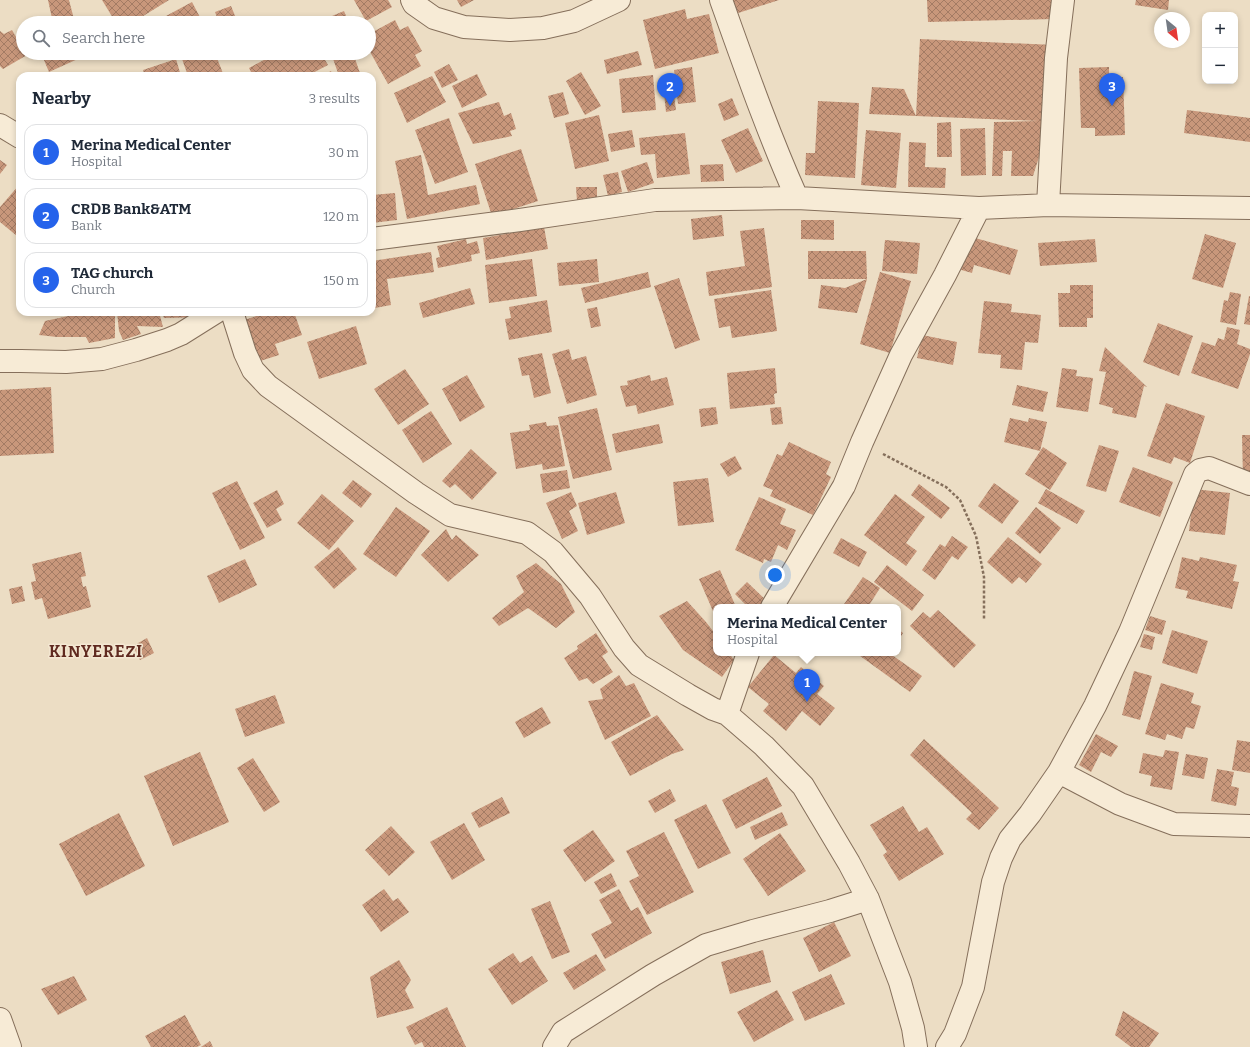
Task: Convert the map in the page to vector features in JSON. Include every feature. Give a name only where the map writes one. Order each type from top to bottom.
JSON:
[{"type":"street","points":[[412,0],[414,4],[434,18],[464,27],[510,30],[543,28],[574,21],[619,0]]},
{"type":"street","points":[[721,0],[748,78],[797,198]]},
{"type":"street","points":[[1048,205],[1056,58],[1063,0]]},
{"type":"street","points":[[0,124],[16,134]]},
{"type":"street","points":[[376,238],[520,220],[655,200],[797,198],[979,208],[1048,205],[1250,208]]},
{"type":"street","points":[[774,604],[844,486],[901,355],[945,275],[979,208]]},
{"type":"street","points":[[0,361],[66,362],[102,359],[166,340],[181,334],[210,316]]},
{"type":"street","points":[[233,316],[245,353],[253,370],[268,386],[416,493],[450,515],[527,533],[553,552],[590,596],[624,648],[639,665],[713,709],[727,714],[764,746],[803,786],[849,863],[868,899],[900,982],[913,1028],[916,1047]]},
{"type":"street","points":[[947,1047],[955,1034],[973,988],[993,882],[1001,858],[1010,839],[1030,814],[1059,772],[1095,706],[1130,632],[1195,474],[1200,470],[1209,468],[1250,484]]},
{"type":"street","points":[[727,714],[747,656]]},
{"type":"street","points":[[1059,772],[1120,804],[1174,824],[1250,826]]},
{"type":"street","points":[[538,1047],[559,1040],[653,975],[706,945],[868,899]]},
{"type":"street","points":[[0,1019],[10,1047]]},
{"type":"path","points":[[862,442],[909,469],[946,487],[960,500],[976,536],[984,577],[984,620]]},
{"type":"building","points":[[48,0],[69,0],[73,16],[51,16]]},
{"type":"building","points":[[102,0],[169,0],[143,16],[112,16]]},
{"type":"building","points":[[354,0],[388,0],[392,7],[375,16],[363,16]]},
{"type":"building","points":[[457,0],[474,0],[461,7]]},
{"type":"building","points":[[731,0],[779,0],[735,14]]},
{"type":"building","points":[[927,0],[1052,0],[1053,19],[928,22]]},
{"type":"building","points":[[1136,0],[1169,0],[1168,10],[1135,5]]},
{"type":"building","points":[[192,2],[199,16],[166,16]]},
{"type":"building","points":[[231,6],[235,16],[216,16],[215,12]]},
{"type":"building","points":[[685,9],[687,19],[709,14],[719,53],[655,69],[643,20]]},
{"type":"building","points":[[344,11],[346,16],[332,16]]},
{"type":"building","points":[[395,20],[400,30],[408,26],[422,51],[415,55],[421,66],[388,84],[375,60],[376,60],[376,30]]},
{"type":"building","points":[[12,30],[16,37],[16,60],[18,60],[3,69],[0,66],[0,31],[4,34]]},
{"type":"building","points":[[920,39],[1054,45],[1050,122],[1033,176],[1011,176],[1012,151],[1003,151],[1002,176],[992,176],[994,122],[1038,121],[916,116]]},
{"type":"building","points":[[638,51],[642,65],[607,74],[604,60]]},
{"type":"building","points":[[44,60],[76,60],[49,72]]},
{"type":"building","points":[[176,60],[180,72],[144,72],[143,70]]},
{"type":"building","points":[[182,60],[218,60],[222,72],[187,72]]},
{"type":"building","points":[[264,60],[325,60],[328,65],[315,72],[251,72],[249,68]]},
{"type":"building","points":[[333,60],[355,60],[360,72],[338,72]]},
{"type":"building","points":[[449,64],[458,80],[442,88],[434,72]]},
{"type":"building","points":[[692,67],[696,102],[678,104],[674,70]]},
{"type":"building","points":[[1109,67],[1109,78],[1123,77],[1125,135],[1095,136],[1095,128],[1081,128],[1079,68]]},
{"type":"building","points":[[581,72],[601,106],[585,115],[566,81]]},
{"type":"building","points":[[477,74],[487,95],[462,108],[452,86]]},
{"type":"building","points":[[653,75],[656,110],[622,113],[619,79]]},
{"type":"building","points":[[432,76],[446,102],[407,123],[394,93]]},
{"type":"building","points":[[672,82],[676,110],[666,112],[663,83]]},
{"type":"building","points":[[872,87],[904,89],[916,116],[869,114]]},
{"type":"building","points":[[563,92],[569,114],[554,118],[548,96]]},
{"type":"building","points":[[732,98],[739,115],[724,121],[718,104]]},
{"type":"building","points":[[818,101],[859,103],[855,178],[805,175],[806,153],[815,153]]},
{"type":"building","points":[[499,102],[504,116],[511,113],[516,129],[510,131],[512,136],[473,144],[458,113]]},
{"type":"building","points":[[1187,110],[1250,118],[1250,142],[1184,133]]},
{"type":"building","points":[[599,115],[609,161],[575,169],[565,123]]},
{"type":"building","points":[[449,118],[468,172],[435,184],[415,130]]},
{"type":"building","points":[[951,122],[952,157],[937,157],[937,123]]},
{"type":"building","points":[[748,128],[763,161],[736,173],[721,140]]},
{"type":"building","points":[[985,128],[986,175],[961,176],[960,129]]},
{"type":"building","points":[[632,130],[635,147],[611,152],[608,134]]},
{"type":"building","points":[[866,130],[901,133],[896,188],[861,185]]},
{"type":"building","points":[[685,133],[690,174],[657,178],[655,154],[641,155],[639,138]]},
{"type":"building","points":[[909,142],[926,143],[925,167],[946,168],[945,188],[908,187]]},
{"type":"building","points":[[521,149],[538,201],[492,216],[475,164]]},
{"type":"building","points":[[421,155],[428,195],[476,185],[480,204],[407,219],[395,161]]},
{"type":"building","points":[[0,160],[7,165],[0,174]]},
{"type":"building","points":[[647,162],[654,183],[628,192],[621,171]]},
{"type":"building","points":[[723,164],[724,181],[701,182],[700,165]]},
{"type":"building","points":[[618,172],[622,192],[608,196],[603,175]]},
{"type":"building","points":[[576,187],[597,187],[597,200],[577,201]]},
{"type":"building","points":[[16,189],[16,235],[0,222],[0,207]]},
{"type":"building","points":[[395,193],[397,220],[376,223],[376,195]]},
{"type":"building","points":[[722,215],[724,236],[693,240],[691,219]]},
{"type":"building","points":[[801,220],[834,220],[834,240],[801,239]]},
{"type":"building","points":[[544,227],[548,249],[486,260],[483,238]]},
{"type":"building","points":[[764,228],[772,287],[709,296],[706,272],[745,266],[740,231]]},
{"type":"building","points":[[1205,234],[1236,243],[1223,288],[1192,279]]},
{"type":"building","points":[[968,236],[1018,250],[1010,275],[974,265],[972,273],[958,269]]},
{"type":"building","points":[[466,239],[467,244],[477,241],[480,253],[471,255],[472,261],[438,268],[436,258],[440,257],[437,246]]},
{"type":"building","points":[[1095,239],[1097,262],[1040,266],[1038,243]]},
{"type":"building","points":[[885,240],[920,243],[917,274],[882,271]]},
{"type":"building","points":[[808,251],[866,251],[867,279],[808,279]]},
{"type":"building","points":[[431,252],[434,272],[387,279],[391,305],[376,308],[376,260]]},
{"type":"building","points":[[532,259],[537,296],[489,303],[485,265]]},
{"type":"building","points":[[597,259],[599,282],[559,286],[557,263]]},
{"type":"building","points":[[648,272],[651,287],[585,303],[581,288]]},
{"type":"building","points":[[880,272],[911,281],[890,353],[860,344]]},
{"type":"building","points":[[679,278],[700,340],[675,349],[654,286]]},
{"type":"building","points":[[867,279],[857,313],[818,308],[821,285],[845,288]]},
{"type":"building","points":[[1070,285],[1093,285],[1093,318],[1087,318],[1087,327],[1059,327],[1058,293],[1070,293]]},
{"type":"building","points":[[470,288],[475,304],[423,318],[419,303]]},
{"type":"building","points":[[771,290],[777,331],[732,338],[730,326],[719,328],[714,299]]},
{"type":"building","points":[[1230,292],[1241,294],[1236,325],[1220,322],[1224,300],[1228,301]]},
{"type":"building","points":[[1250,296],[1250,325],[1244,324]]},
{"type":"building","points":[[547,300],[552,332],[509,340],[505,319],[511,318],[509,307]]},
{"type":"building","points":[[984,301],[1012,304],[1011,312],[1041,315],[1038,343],[1025,342],[1022,370],[1000,368],[1001,355],[978,353]]},
{"type":"building","points":[[597,307],[601,326],[591,328],[587,309]]},
{"type":"building","points":[[68,316],[115,316],[115,338],[89,343],[86,337],[57,337],[39,335],[45,321]]},
{"type":"building","points":[[117,316],[160,316],[163,327],[137,326],[141,334],[123,340],[119,331]]},
{"type":"building","points":[[163,316],[204,316],[202,317],[164,318]]},
{"type":"building","points":[[256,316],[295,316],[302,335],[275,344],[279,355],[257,362],[244,320]]},
{"type":"building","points":[[1158,323],[1193,336],[1179,376],[1143,362]]},
{"type":"building","points":[[356,326],[367,364],[319,379],[307,342]]},
{"type":"building","points":[[1227,327],[1240,330],[1237,344],[1250,349],[1250,354],[1238,389],[1191,373],[1202,342],[1215,346],[1218,338],[1224,340]]},
{"type":"building","points":[[922,335],[957,342],[953,365],[917,358]]},
{"type":"building","points":[[1105,347],[1147,387],[1144,386],[1136,418],[1112,413],[1113,408],[1099,404],[1106,372],[1099,371]]},
{"type":"building","points":[[569,349],[572,360],[586,356],[597,395],[567,404],[552,354]]},
{"type":"building","points":[[542,353],[551,393],[534,398],[529,375],[522,376],[518,358]]},
{"type":"building","points":[[775,368],[777,393],[774,394],[775,404],[730,409],[727,373]]},
{"type":"building","points":[[1062,368],[1077,370],[1076,376],[1093,378],[1088,412],[1056,407]]},
{"type":"building","points":[[405,369],[429,404],[398,425],[374,389]]},
{"type":"building","points":[[467,375],[485,407],[460,422],[442,389]]},
{"type":"building","points":[[650,375],[651,381],[667,377],[674,405],[638,414],[636,405],[626,407],[620,386],[628,385],[627,381]]},
{"type":"building","points":[[1017,385],[1048,392],[1043,412],[1012,405]]},
{"type":"building","points":[[51,387],[54,453],[0,456],[0,390]]},
{"type":"building","points":[[1166,403],[1205,416],[1190,463],[1174,457],[1171,464],[1147,456]]},
{"type":"building","points":[[716,407],[718,424],[701,427],[699,409]]},
{"type":"building","points":[[781,407],[783,424],[772,425],[770,408]]},
{"type":"building","points":[[597,408],[612,470],[573,479],[558,417]]},
{"type":"building","points":[[431,411],[452,444],[423,463],[402,430]]},
{"type":"building","points":[[1010,418],[1028,422],[1029,418],[1047,422],[1040,451],[1004,442]]},
{"type":"building","points":[[546,422],[547,426],[558,425],[565,466],[543,470],[542,464],[516,469],[510,433],[530,430],[529,425]]},
{"type":"building","points":[[659,424],[663,443],[616,453],[612,434]]},
{"type":"building","points":[[1242,435],[1250,435],[1250,478],[1243,479]]},
{"type":"building","points":[[789,442],[831,462],[826,474],[831,477],[813,515],[770,496],[773,490],[763,486],[777,454],[782,456]]},
{"type":"building","points":[[1099,445],[1119,451],[1106,492],[1086,486]]},
{"type":"building","points":[[1043,447],[1067,463],[1050,490],[1025,474]]},
{"type":"building","points":[[471,449],[497,473],[472,500],[455,484],[450,488],[442,481]]},
{"type":"building","points":[[735,456],[742,469],[728,477],[720,464]]},
{"type":"building","points":[[1133,467],[1173,482],[1160,517],[1119,502]]},
{"type":"building","points":[[567,470],[570,488],[543,493],[540,474]]},
{"type":"building","points":[[708,478],[714,522],[678,526],[673,482]]},
{"type":"building","points":[[353,480],[372,494],[361,508],[342,493]]},
{"type":"building","points":[[237,481],[265,538],[240,550],[212,493]]},
{"type":"building","points":[[994,483],[1019,501],[1002,524],[978,506]]},
{"type":"building","points":[[919,484],[950,508],[941,519],[911,495]]},
{"type":"building","points":[[1046,489],[1085,511],[1077,524],[1038,503]]},
{"type":"building","points":[[1194,489],[1230,493],[1225,535],[1189,531]]},
{"type":"building","points":[[277,490],[284,504],[276,509],[282,520],[267,528],[253,503]]},
{"type":"building","points":[[571,492],[577,506],[569,511],[578,531],[562,539],[546,503]]},
{"type":"building","points":[[616,492],[625,523],[587,535],[578,503]]},
{"type":"building","points":[[322,494],[354,521],[329,550],[297,523]]},
{"type":"building","points":[[895,494],[925,517],[906,543],[917,551],[906,566],[864,535]]},
{"type":"building","points":[[759,497],[786,509],[780,524],[796,530],[787,550],[778,545],[771,562],[764,559],[763,563],[735,550]]},
{"type":"building","points":[[396,507],[430,531],[396,577],[363,554]]},
{"type":"building","points":[[1036,507],[1061,528],[1040,554],[1015,533]]},
{"type":"building","points":[[446,529],[452,540],[456,535],[479,555],[448,582],[421,555]]},
{"type":"building","points":[[952,536],[968,547],[958,560],[952,556],[935,580],[922,570],[940,544],[945,547]]},
{"type":"building","points":[[1008,537],[1042,564],[1026,583],[1019,577],[1012,584],[987,562]]},
{"type":"building","points":[[841,538],[867,552],[859,567],[833,553]]},
{"type":"building","points":[[338,547],[357,569],[334,589],[314,567]]},
{"type":"building","points":[[81,552],[86,576],[81,577],[83,587],[86,586],[91,607],[48,619],[42,598],[35,600],[31,582],[36,581],[32,564]]},
{"type":"building","points":[[1182,557],[1199,561],[1200,557],[1237,565],[1233,581],[1239,582],[1232,609],[1186,598],[1188,591],[1175,588]]},
{"type":"building","points":[[245,559],[257,585],[219,603],[207,576]]},
{"type":"building","points":[[536,563],[561,584],[575,612],[556,628],[528,608],[499,626],[492,618],[524,592],[516,576]]},
{"type":"building","points":[[887,565],[924,595],[912,611],[874,582]]},
{"type":"building","points":[[720,570],[735,604],[713,604],[713,611],[699,579]]},
{"type":"building","points":[[863,577],[880,588],[870,604],[844,604]]},
{"type":"building","points":[[747,582],[767,601],[764,604],[745,604],[735,594]]},
{"type":"building","points":[[22,586],[25,601],[12,604],[9,589]]},
{"type":"building","points":[[687,601],[713,631],[713,656],[731,656],[734,660],[722,677],[683,650],[659,616]]},
{"type":"building","points":[[938,610],[976,645],[954,668],[910,626],[923,612],[930,618]]},
{"type":"building","points":[[1150,616],[1166,621],[1162,635],[1145,630]]},
{"type":"building","points":[[1172,630],[1208,641],[1197,674],[1162,663]]},
{"type":"building","points":[[596,633],[608,652],[602,656],[613,672],[593,684],[587,678],[579,681],[564,658],[578,649],[577,646]]},
{"type":"building","points":[[1144,634],[1155,637],[1152,650],[1140,647]]},
{"type":"building","points":[[147,638],[154,653],[140,660],[133,646]]},
{"type":"building","points":[[773,656],[775,656],[796,673],[801,667],[824,686],[817,694],[835,708],[820,726],[802,711],[786,731],[763,711],[769,704],[748,687]]},
{"type":"building","points":[[860,656],[893,656],[922,676],[910,692]]},
{"type":"building","points":[[1134,671],[1152,676],[1140,720],[1122,715]]},
{"type":"building","points":[[619,675],[626,686],[634,683],[651,716],[605,740],[588,701],[603,699],[600,689]]},
{"type":"building","points":[[1161,683],[1194,693],[1191,703],[1201,706],[1194,729],[1186,727],[1182,739],[1167,734],[1165,740],[1145,734]]},
{"type":"building","points":[[275,695],[285,723],[245,737],[235,709]]},
{"type":"building","points":[[542,707],[551,723],[524,738],[515,722]]},
{"type":"building","points":[[657,715],[684,750],[672,754],[630,776],[611,742]]},
{"type":"building","points":[[1096,734],[1118,746],[1111,757],[1101,752],[1091,772],[1079,765]]},
{"type":"building","points":[[924,739],[999,808],[979,830],[966,819],[972,813],[910,755]]},
{"type":"building","points":[[1237,740],[1250,742],[1250,773],[1232,770]]},
{"type":"building","points":[[1165,750],[1179,752],[1172,790],[1150,786],[1152,776],[1139,773],[1143,753],[1163,757]]},
{"type":"building","points":[[200,752],[229,822],[173,846],[144,776]]},
{"type":"building","points":[[1186,754],[1208,758],[1204,779],[1182,775]]},
{"type":"building","points":[[253,758],[280,802],[264,812],[237,768]]},
{"type":"building","points":[[1217,769],[1234,772],[1231,786],[1239,788],[1236,806],[1211,801]]},
{"type":"building","points":[[767,777],[782,806],[736,829],[722,800]]},
{"type":"building","points":[[670,789],[676,801],[655,813],[648,801]]},
{"type":"building","points":[[502,797],[510,813],[479,828],[471,813]]},
{"type":"building","points":[[706,804],[731,853],[698,869],[674,820]]},
{"type":"building","points":[[903,806],[919,832],[927,827],[944,854],[899,881],[883,855],[887,852],[870,825]]},
{"type":"building","points":[[782,812],[788,825],[755,840],[750,827]]},
{"type":"building","points":[[119,813],[145,866],[86,896],[59,844]]},
{"type":"building","points":[[464,823],[485,860],[452,880],[430,842]]},
{"type":"building","points":[[391,826],[415,852],[389,876],[365,850]]},
{"type":"building","points":[[593,830],[615,861],[585,882],[563,850]]},
{"type":"building","points":[[664,832],[694,892],[647,915],[629,881],[639,876],[626,851]]},
{"type":"building","points":[[780,833],[806,871],[768,896],[743,859]]},
{"type":"building","points":[[611,873],[617,886],[601,894],[594,882]]},
{"type":"building","points":[[384,889],[393,901],[398,898],[409,912],[381,932],[362,905]]},
{"type":"building","points":[[619,889],[631,911],[638,907],[652,933],[605,959],[591,934],[612,923],[599,900]]},
{"type":"building","points":[[550,901],[570,952],[552,959],[531,909]]},
{"type":"building","points":[[834,922],[851,956],[819,972],[803,938]]},
{"type":"building","points":[[763,950],[771,982],[730,994],[721,962]]},
{"type":"building","points":[[513,953],[520,963],[532,956],[548,981],[512,1005],[488,969]]},
{"type":"building","points":[[596,954],[606,970],[574,990],[563,973]]},
{"type":"building","points":[[399,960],[411,980],[405,990],[414,1008],[377,1018],[370,977]]},
{"type":"building","points":[[831,974],[845,1004],[805,1021],[792,992]]},
{"type":"building","points":[[74,976],[87,1000],[58,1015],[41,989]]},
{"type":"building","points":[[777,990],[794,1020],[754,1042],[737,1012]]},
{"type":"building","points":[[447,1007],[466,1047],[424,1047],[422,1042],[415,1045],[406,1027]]},
{"type":"building","points":[[1123,1011],[1159,1033],[1149,1047],[1131,1047],[1115,1035]]},
{"type":"building","points":[[185,1015],[201,1045],[197,1047],[151,1047],[145,1036]]},
{"type":"building","points":[[210,1041],[213,1047],[201,1047]]},
{"type":"place","name":"CRDB Bank&ATM","points":[[670,106]]},
{"type":"place","name":"TAG church","points":[[1112,106]]},
{"type":"place","name":"Merina Medical Center","points":[[807,702]]},
{"type":"district","name":"KINYEREZI","points":[[96,651]]}]
